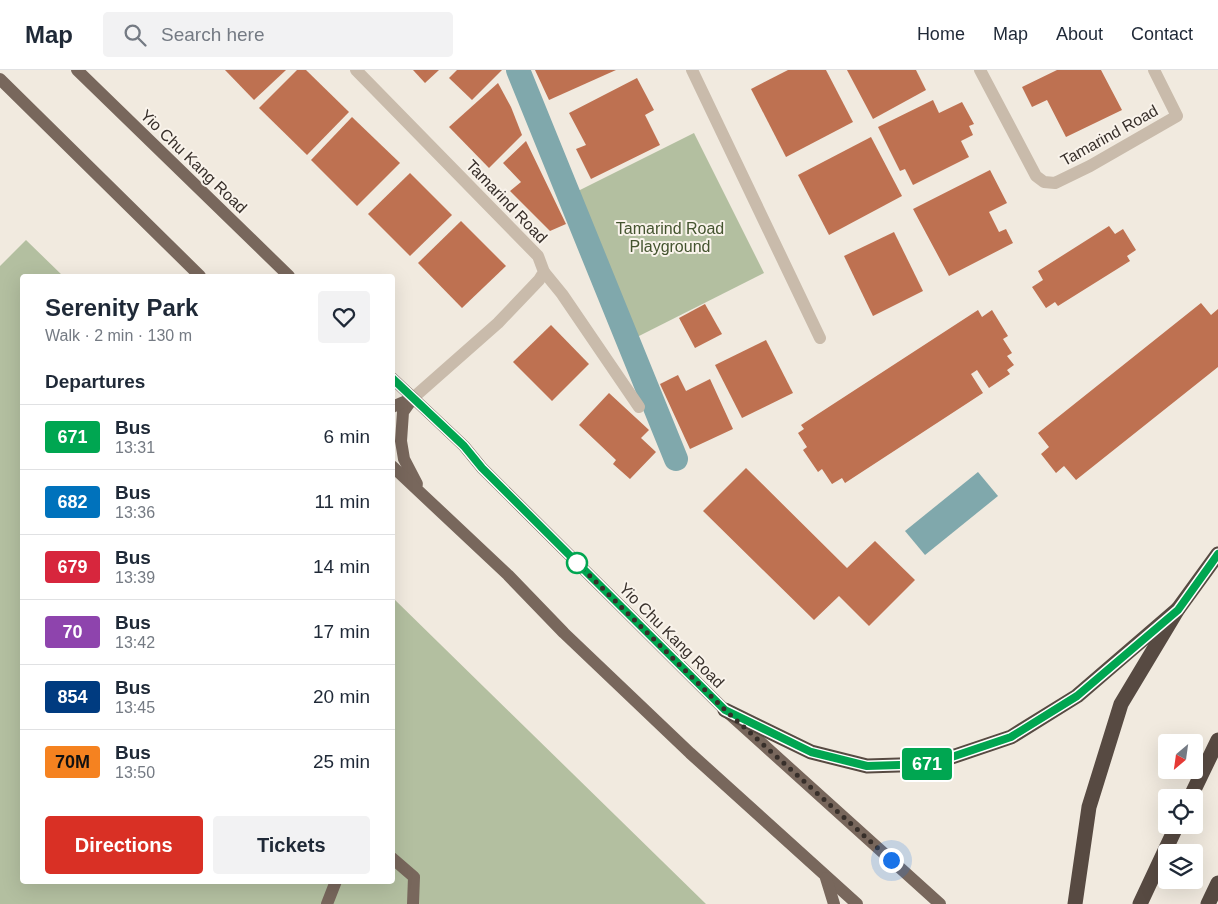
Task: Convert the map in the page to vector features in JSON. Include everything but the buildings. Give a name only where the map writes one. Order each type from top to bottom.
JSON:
[{"type":"highway","points":[[1075,904],[1089,807],[1121,704],[1178,610],[1218,554]]},
{"type":"highway","points":[[725,710],[811,752],[867,766],[931,764],[1011,737],[1068,702],[1178,610]]},
{"type":"highway","points":[[1194,789],[1218,740]]},
{"type":"highway","points":[[1140,904],[1173,834]]},
{"type":"highway","points":[[1208,904],[1218,883]]},
{"type":"main road","name":"Yio Chu Kang Road","points":[[77,70],[287,274]]},
{"type":"main road","points":[[0,79],[198,274]]},
{"type":"main road","name":"Yio Chu Kang Road","points":[[395,381],[464,446],[482,468],[725,710],[940,904]]},
{"type":"main road","points":[[395,406],[413,398]]},
{"type":"main road","points":[[413,398],[403,412],[402,441],[404,459],[426,498]]},
{"type":"main road","points":[[395,469],[508,575],[598,666],[826,878],[857,904]]},
{"type":"main road","points":[[395,861],[414,877],[413,904]]},
{"type":"main road","points":[[826,878],[834,904]]},
{"type":"main road","points":[[327,904],[335,884]]},
{"type":"street","name":"Tamarind Road","points":[[356,70],[538,256],[544,272],[562,294],[639,407]]},
{"type":"street","points":[[692,70],[820,338]]},
{"type":"street","name":"Tamarind Road","points":[[980,70],[1036,176],[1044,182],[1055,183],[1178,116],[1154,70]]},
{"type":"street","points":[[413,398],[498,323],[539,280],[544,272]]},
{"type":"green space","name":"Tamarind Road Playground","points":[[694,133],[764,273],[637,337],[578,191]]},
{"type":"green space","points":[[26,240],[61,274],[20,274],[20,884],[395,884],[395,600],[706,904],[0,904],[0,266]]},
{"type":"water","points":[[978,472],[998,496],[925,555],[905,531]]},
{"type":"waterway","points":[[518,70],[676,459]]},
{"type":"bus line","name":"671","points":[[395,381],[464,446],[482,468],[725,710],[811,752],[867,766],[931,764],[1011,737],[1077,696],[1178,610],[1218,554]]},
{"type":"route","points":[[577,563],[725,710],[891,860]]}]
